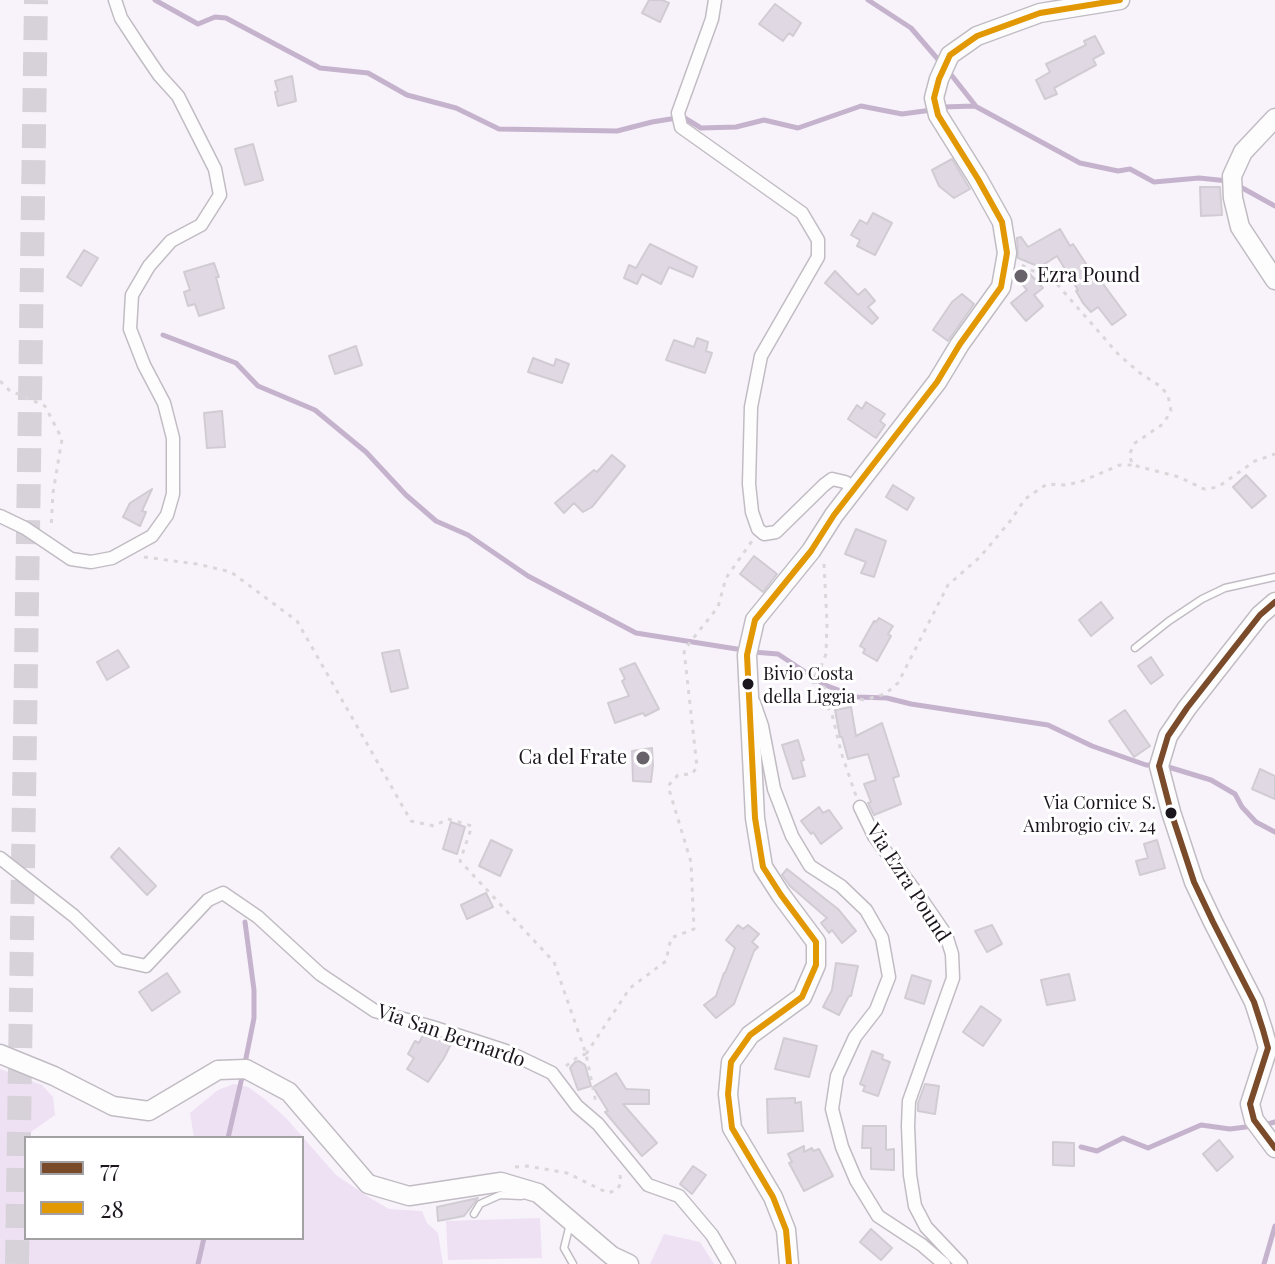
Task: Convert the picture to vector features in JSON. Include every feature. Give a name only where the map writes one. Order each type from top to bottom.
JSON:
[{"type":"street","points":[[0,516],[25,528],[71,559],[91,562],[112,558],[152,536],[167,515],[173,494],[173,438],[164,403],[130,329],[132,295],[149,266],[171,241],[201,225],[220,195],[215,169],[178,96],[140,47],[121,18],[115,0]]},
{"type":"street","points":[[715,0],[712,19],[678,113],[681,127],[802,213],[818,240],[818,257],[761,356],[751,407],[749,484],[752,512],[758,529],[764,534],[776,532],[832,479],[845,482],[854,489]]},
{"type":"street","points":[[789,1264],[786,1230],[773,1197],[732,1128],[728,1094],[731,1062],[750,1035],[802,997],[816,965],[816,942],[763,867],[755,818],[747,655],[755,620],[937,382],[1001,287],[1007,258],[1002,222],[938,115],[934,98],[950,55],[977,36],[1040,13],[1120,0]]},
{"type":"street","points":[[1275,118],[1243,152],[1232,176],[1233,198],[1240,227],[1275,280]]},
{"type":"street","points":[[1275,602],[1260,615],[1187,708],[1168,736],[1159,766],[1194,882],[1254,1002],[1263,1030],[1268,1048],[1250,1104],[1254,1120],[1275,1148]]},
{"type":"street","points":[[749,688],[762,726],[774,789],[792,836],[810,866],[841,886],[866,910],[882,938],[889,977],[876,1010],[855,1037],[837,1076],[832,1109],[842,1147],[856,1180],[878,1216],[922,1245],[944,1264]]},
{"type":"street","name":"Via Ezra Pound","points":[[860,807],[874,836],[946,935],[952,954],[953,978],[909,1101],[908,1126],[915,1206],[926,1227],[961,1264]]},
{"type":"street","name":"Via San Bernardo","points":[[0,858],[74,916],[119,960],[146,966],[208,900],[223,893],[258,917],[320,974],[375,1011],[506,1051],[552,1073],[577,1106],[598,1124],[648,1185],[679,1196],[712,1235],[729,1264]]},
{"type":"street","points":[[0,1054],[54,1076],[113,1106],[149,1111],[218,1070],[246,1069],[289,1092],[368,1184],[409,1196],[501,1182],[538,1193],[612,1256],[629,1264]]},
{"type":"lane","points":[[1135,648],[1202,599],[1225,588],[1275,577]]},
{"type":"lane","points":[[474,1214],[480,1204],[500,1195],[529,1196],[548,1201]]},
{"type":"lane","points":[[571,1221],[564,1248],[573,1264]]},
{"type":"path","points":[[1007,258],[1057,284],[1119,355],[1168,395],[1171,411],[1163,424],[1135,443],[1129,455],[1133,465]]},
{"type":"path","points":[[0,381],[9,390],[45,406],[62,439],[53,493],[53,536]]},
{"type":"path","points":[[817,541],[826,568],[827,623],[826,654],[813,678],[827,689],[864,700],[885,694],[898,683],[948,585],[989,548],[1025,499],[1047,484],[1080,482],[1120,465],[1133,465],[1179,477],[1204,489],[1218,487],[1255,461],[1275,454]]},
{"type":"path","points":[[562,1087],[565,1067],[586,1054],[630,988],[666,961],[671,938],[694,929],[691,862],[668,786],[678,775],[692,774],[697,767],[684,650],[718,607],[726,578],[752,541]]},
{"type":"path","points":[[143,557],[231,572],[297,621],[411,821],[434,826],[448,819],[472,826],[460,861],[554,962],[586,1054],[596,1098],[598,1124]]},
{"type":"path","name":"Via Ezra Pound","points":[[814,681],[832,714],[860,807]]},
{"type":"path","points":[[484,1184],[505,1168],[527,1166],[567,1173],[608,1193],[617,1190],[621,1183],[620,1173]]},
{"type":"shaded area","points":[[0,1069],[42,1085],[53,1097],[55,1115],[24,1136],[24,1240],[304,1240],[304,1139],[336,1175],[370,1198],[389,1209],[422,1211],[427,1223],[438,1233],[443,1264],[0,1264]]},
{"type":"shaded area","points":[[234,1084],[248,1087],[286,1118],[302,1136],[194,1136],[190,1113],[218,1090]]},
{"type":"shaded area","points":[[540,1218],[542,1258],[448,1260],[446,1221]]},
{"type":"shaded area","points":[[664,1234],[700,1242],[714,1264],[650,1264]]},
{"type":"building","points":[[649,0],[669,3],[660,22],[642,13]]},
{"type":"building","points":[[775,4],[801,23],[793,36],[789,33],[783,41],[759,24]]},
{"type":"building","points":[[1095,36],[1104,53],[1093,59],[1096,65],[1054,88],[1057,94],[1045,99],[1036,80],[1050,72],[1046,64],[1086,45],[1084,41]]},
{"type":"building","points":[[292,76],[296,101],[278,106],[275,81]]},
{"type":"building","points":[[253,144],[263,180],[245,185],[235,149]]},
{"type":"building","points":[[952,159],[970,189],[954,198],[939,186],[932,170]]},
{"type":"building","points":[[1200,187],[1220,187],[1222,215],[1201,216]]},
{"type":"building","points":[[873,213],[892,223],[875,255],[857,246],[860,240],[851,235],[860,220],[867,224]]},
{"type":"building","points":[[1060,229],[1070,246],[1073,244],[1096,279],[1098,277],[1126,315],[1112,325],[1098,307],[1091,312],[1083,303],[1057,256],[1040,267],[1018,258],[1017,238],[1021,237],[1028,247]]},
{"type":"building","points":[[650,244],[697,267],[693,277],[669,267],[661,284],[642,274],[637,284],[624,278],[629,265],[636,268]]},
{"type":"building","points":[[84,250],[98,258],[81,286],[67,277]]},
{"type":"building","points":[[214,263],[224,308],[199,316],[195,304],[188,306],[184,292],[190,290],[184,272]]},
{"type":"building","points":[[835,271],[858,295],[865,289],[875,301],[868,307],[878,318],[872,324],[825,283]]},
{"type":"building","points":[[1027,271],[1043,288],[1034,295],[1043,306],[1026,321],[1011,303],[1027,290],[1018,279]]},
{"type":"building","points":[[962,294],[974,304],[948,341],[933,330],[952,302]]},
{"type":"building","points":[[697,338],[708,342],[706,351],[712,353],[705,373],[666,360],[674,340],[694,347]]},
{"type":"building","points":[[356,346],[362,365],[335,374],[329,356]]},
{"type":"building","points":[[533,358],[554,366],[556,359],[569,364],[562,383],[528,372]]},
{"type":"building","points":[[866,402],[885,414],[880,421],[885,425],[876,438],[848,419],[857,405],[862,409]]},
{"type":"building","points":[[222,411],[225,447],[207,448],[204,413]]},
{"type":"building","points":[[612,455],[625,466],[592,507],[583,512],[574,503],[564,513],[555,503],[594,470],[597,472]]},
{"type":"building","points":[[1246,475],[1266,496],[1252,508],[1233,487]]},
{"type":"building","points":[[893,485],[914,498],[907,510],[886,497]]},
{"type":"building","points":[[152,489],[142,511],[146,512],[140,526],[123,517],[130,503]]},
{"type":"building","points":[[856,529],[886,541],[874,577],[861,573],[866,562],[845,554]]},
{"type":"building","points":[[754,556],[777,574],[763,592],[740,574]]},
{"type":"building","points":[[1101,602],[1113,618],[1091,636],[1079,620]]},
{"type":"building","points":[[879,618],[893,626],[877,661],[863,653],[865,649],[860,646],[874,621]]},
{"type":"building","points":[[118,650],[129,667],[107,680],[97,662]]},
{"type":"building","points":[[399,650],[408,688],[391,692],[382,653]]},
{"type":"building","points":[[1151,657],[1163,675],[1151,684],[1138,666]]},
{"type":"building","points":[[635,663],[659,709],[645,716],[643,713],[615,723],[608,703],[629,696],[620,669]]},
{"type":"building","points":[[851,707],[856,736],[882,723],[899,776],[893,778],[901,804],[874,815],[864,784],[876,780],[868,754],[848,759],[840,737],[835,710]]},
{"type":"building","points":[[1125,710],[1150,746],[1134,757],[1109,721]]},
{"type":"building","points":[[798,740],[805,776],[793,779],[782,745]]},
{"type":"building","name":"Ca del Frate","points":[[652,748],[651,782],[633,781],[632,751]]},
{"type":"building","points":[[1260,769],[1275,776],[1275,799],[1252,789]]},
{"type":"building","points":[[819,807],[823,813],[829,810],[842,828],[821,844],[801,821]]},
{"type":"building","points":[[451,822],[465,827],[457,854],[443,849]]},
{"type":"building","points":[[491,840],[512,850],[500,876],[479,866]]},
{"type":"building","points":[[1157,840],[1165,868],[1140,875],[1136,861],[1148,858],[1144,844]]},
{"type":"building","points":[[119,848],[156,886],[147,895],[111,857]]},
{"type":"building","points":[[787,869],[838,909],[856,931],[842,943],[832,930],[829,933],[821,923],[827,918],[790,886],[782,875]]},
{"type":"building","points":[[486,893],[493,907],[467,919],[461,905]]},
{"type":"building","points":[[738,925],[743,929],[748,925],[759,934],[752,942],[758,947],[734,1004],[716,1018],[704,1005],[716,996],[735,948],[726,940]]},
{"type":"building","points":[[992,925],[1002,944],[987,952],[975,931]]},
{"type":"building","points":[[836,963],[858,966],[851,996],[839,1015],[823,1007],[832,990]]},
{"type":"building","points":[[167,973],[180,992],[152,1011],[139,992]]},
{"type":"building","points":[[1069,974],[1075,1000],[1047,1005],[1041,980]]},
{"type":"building","points":[[912,975],[931,981],[924,1004],[905,998]]},
{"type":"building","points":[[981,1006],[1001,1020],[983,1046],[963,1032]]},
{"type":"building","points":[[423,1035],[451,1044],[428,1082],[407,1069],[414,1058],[408,1054],[415,1041],[419,1043]]},
{"type":"building","points":[[784,1038],[817,1046],[809,1077],[775,1069]]},
{"type":"building","points":[[872,1051],[890,1062],[878,1096],[863,1091],[865,1086],[860,1084]]},
{"type":"building","points":[[579,1061],[585,1065],[591,1086],[578,1090],[570,1068]]},
{"type":"building","points":[[616,1073],[626,1089],[649,1090],[649,1104],[623,1104],[657,1143],[642,1156],[605,1112],[608,1111],[593,1087]]},
{"type":"building","points":[[925,1084],[939,1086],[935,1114],[918,1111]]},
{"type":"building","points":[[795,1098],[795,1103],[801,1102],[803,1131],[768,1133],[767,1099]]},
{"type":"building","points":[[863,1126],[886,1126],[886,1150],[894,1149],[894,1170],[871,1169],[871,1148],[862,1148]]},
{"type":"building","points":[[1219,1140],[1233,1157],[1217,1171],[1203,1154]]},
{"type":"building","points":[[1053,1142],[1074,1143],[1074,1166],[1053,1165]]},
{"type":"building","points":[[804,1146],[804,1152],[819,1149],[833,1176],[804,1191],[789,1163],[792,1162],[788,1154]]},
{"type":"building","points":[[693,1166],[706,1175],[692,1194],[680,1184]]},
{"type":"building","points":[[478,1198],[464,1216],[438,1221],[437,1207]]},
{"type":"building","points":[[871,1229],[892,1248],[881,1260],[860,1242]]},
{"type":"waterway","points":[[155,0],[198,24],[215,17],[226,18],[320,68],[368,73],[407,95],[456,108],[499,129],[617,131],[683,117],[701,128],[736,127],[764,120],[798,128],[861,106],[902,114],[932,110]]},
{"type":"waterway","points":[[868,0],[911,28],[942,64]]},
{"type":"waterway","points":[[949,72],[975,105]]},
{"type":"waterway","points":[[942,107],[975,106],[1080,163],[1118,171],[1130,169],[1154,182],[1199,178],[1228,181]]},
{"type":"waterway","points":[[1237,185],[1275,206]]},
{"type":"waterway","points":[[163,335],[236,363],[258,386],[315,410],[366,452],[406,495],[436,521],[468,535],[528,576],[636,633],[743,650]]},
{"type":"waterway","points":[[753,652],[778,654],[825,685],[857,697],[887,698],[1048,725],[1092,746],[1146,765],[1165,766],[1211,780],[1235,794],[1256,822],[1275,832]]},
{"type":"waterway","points":[[245,922],[254,990],[254,1018],[245,1063]]},
{"type":"waterway","points":[[228,1136],[243,1073]]},
{"type":"waterway","points":[[1264,1125],[1275,1122]]},
{"type":"waterway","points":[[1081,1147],[1097,1151],[1123,1138],[1148,1148],[1201,1125],[1230,1129],[1254,1126]]},
{"type":"waterway","points":[[1264,1264],[1275,1226]]},
{"type":"waterway","points":[[198,1264],[204,1240]]},
{"type":"tunnel","points":[[17,1264],[36,0]]},
{"type":"transit line","name":"28","points":[[789,1264],[786,1230],[773,1197],[732,1128],[728,1094],[731,1062],[750,1035],[802,997],[816,965],[816,942],[763,867],[755,818],[747,655],[755,620],[811,551],[834,515],[937,382],[1001,287],[1007,253],[1002,222],[938,115],[934,98],[950,55],[977,36],[1040,13],[1120,0]]},
{"type":"transit line","name":"77","points":[[1275,602],[1260,615],[1187,708],[1168,736],[1159,766],[1194,882],[1254,1002],[1263,1030],[1268,1048],[1250,1104],[1254,1120],[1275,1148]]},
{"type":"place","name":"Ezra Pound","points":[[1021,276]]},
{"type":"place","name":"Bivio Costa della Liggia","points":[[748,684]]},
{"type":"place","name":"Ca del Frate","points":[[643,758]]},
{"type":"place","name":"Via Cornice S. Ambrogio civ. 24","points":[[1171,813]]}]
